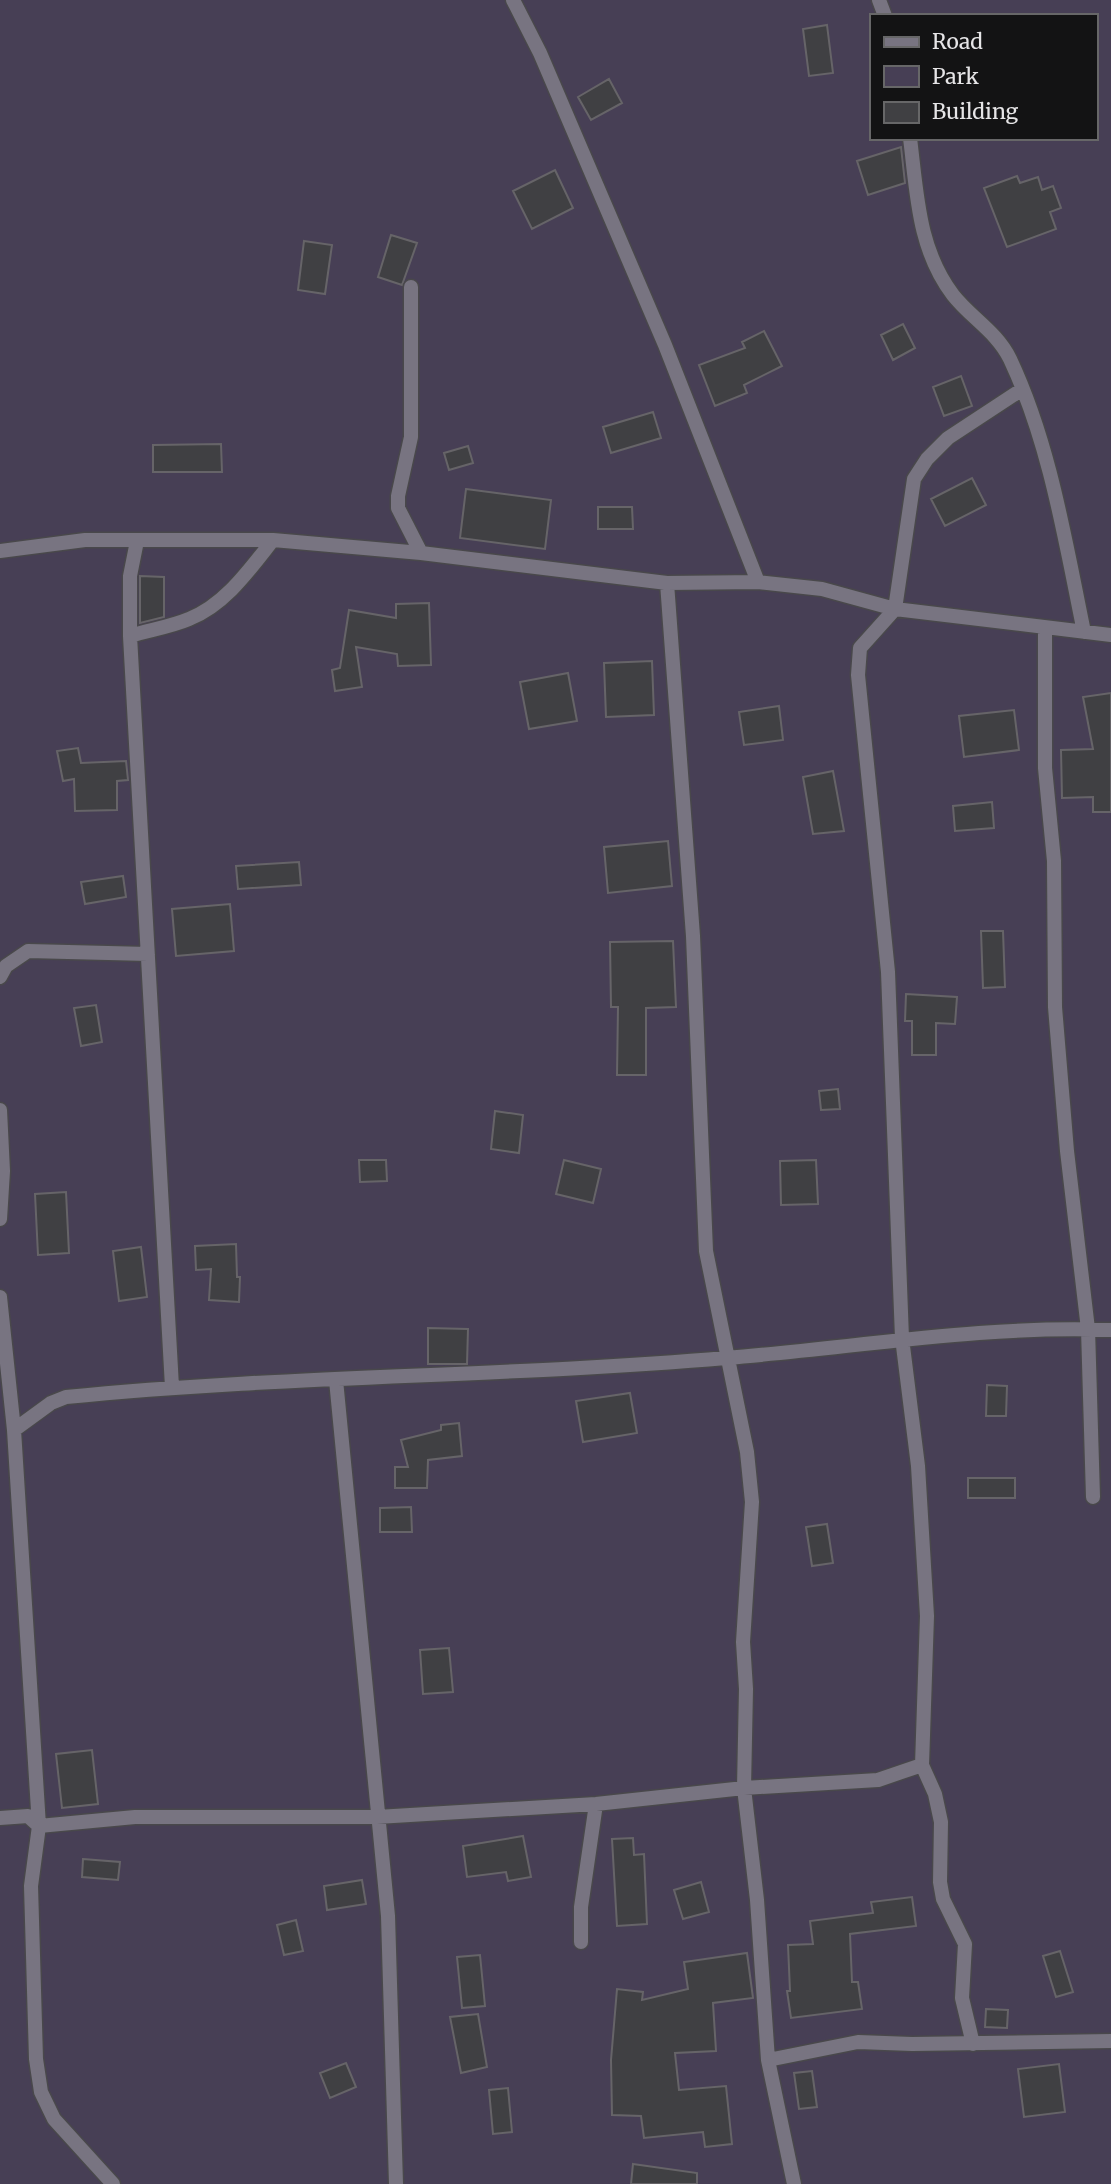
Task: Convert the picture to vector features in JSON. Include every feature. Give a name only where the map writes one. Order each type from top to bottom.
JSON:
[{"type":"street","points":[[513,0],[540,53],[665,345],[758,582]]},
{"type":"street","points":[[910,140],[920,221],[931,260],[955,297],[999,339],[1021,390],[1048,466],[1084,632]]},
{"type":"street","points":[[411,287],[411,437],[398,496],[398,508],[421,553]]},
{"type":"street","points":[[973,2043],[962,1998],[965,1944],[943,1899],[940,1882],[941,1822],[935,1794],[922,1765],[927,1616],[918,1466],[902,1338],[888,972],[858,675],[860,648],[895,609],[914,479],[926,459],[948,438],[1021,390]]},
{"type":"street","points":[[0,551],[85,540],[273,540],[421,553],[667,583],[758,582],[822,590],[895,609],[1111,635]]},
{"type":"street","points":[[130,636],[190,619],[211,607],[237,584],[273,540]]},
{"type":"street","points":[[137,541],[130,576],[130,636],[172,1387]]},
{"type":"street","points":[[667,583],[693,936],[706,1251],[747,1452],[752,1502],[743,1642],[746,1689],[744,1788],[757,1900],[768,2060],[794,2184]]},
{"type":"street","points":[[1045,628],[1045,768],[1054,861],[1054,994],[1067,1151],[1088,1329],[1093,1497]]},
{"type":"street","points":[[0,977],[6,965],[28,951],[148,954]]},
{"type":"street","points":[[0,1110],[3,1171],[0,1219]]},
{"type":"street","points":[[0,1297],[14,1430],[39,1826],[31,1886],[36,2059],[41,2092],[54,2119],[113,2184]]},
{"type":"street","points":[[14,1430],[51,1403],[66,1397],[172,1387],[499,1374],[726,1358],[902,1338],[1111,1330]]},
{"type":"street","points":[[336,1380],[388,1916],[396,2184]]},
{"type":"street","points":[[39,1826],[90,1819],[377,1817],[596,1804],[744,1788],[878,1780],[922,1765]]},
{"type":"street","points":[[580,1942],[581,1907],[596,1804]]},
{"type":"street","points":[[0,1818],[28,1816],[39,1826]]},
{"type":"street","points":[[768,2060],[858,2042],[1111,2041]]},
{"type":"green space","points":[[0,0],[1111,0],[1111,2184],[0,2184]]},
{"type":"building","points":[[827,25],[833,73],[809,76],[803,29]]},
{"type":"building","points":[[609,79],[622,103],[591,120],[578,97]]},
{"type":"building","points":[[901,147],[905,183],[868,195],[857,161]]},
{"type":"building","points":[[555,170],[573,208],[532,229],[513,191]]},
{"type":"building","points":[[1017,176],[1020,183],[1038,177],[1042,190],[1053,186],[1061,208],[1050,212],[1056,229],[1007,247],[984,188]]},
{"type":"building","points":[[391,235],[417,243],[402,285],[378,277]]},
{"type":"building","points":[[304,241],[332,245],[325,294],[298,290]]},
{"type":"building","points":[[903,324],[915,348],[893,360],[881,335]]},
{"type":"building","points":[[764,331],[782,366],[744,385],[747,393],[715,406],[699,365],[745,348],[742,342]]},
{"type":"building","points":[[961,376],[972,406],[944,416],[933,387]]},
{"type":"building","points":[[653,412],[661,438],[611,453],[603,427]]},
{"type":"building","points":[[221,444],[222,472],[153,472],[153,445]]},
{"type":"building","points":[[468,446],[473,463],[449,470],[444,453]]},
{"type":"building","points":[[972,478],[986,505],[945,526],[931,499]]},
{"type":"building","points":[[466,489],[551,500],[545,549],[460,538]]},
{"type":"building","points":[[598,507],[632,507],[633,529],[598,529]]},
{"type":"building","points":[[140,576],[164,577],[164,617],[140,623]]},
{"type":"building","points":[[429,603],[431,665],[398,666],[397,654],[356,647],[362,687],[335,691],[332,670],[340,668],[349,610],[396,618],[396,604]]},
{"type":"building","points":[[652,661],[654,715],[606,717],[604,663]]},
{"type":"building","points":[[568,673],[577,721],[529,729],[520,682]]},
{"type":"building","points":[[1111,693],[1111,812],[1093,812],[1093,797],[1062,798],[1061,750],[1093,749],[1083,697]]},
{"type":"building","points":[[779,706],[783,740],[744,745],[739,712]]},
{"type":"building","points":[[1014,710],[1019,750],[964,757],[959,716]]},
{"type":"building","points":[[78,748],[81,763],[126,761],[128,780],[117,781],[117,810],[75,811],[74,779],[63,781],[57,751]]},
{"type":"building","points":[[833,771],[844,831],[813,834],[803,777]]},
{"type":"building","points":[[992,802],[994,828],[955,831],[953,806]]},
{"type":"building","points":[[668,841],[672,886],[608,893],[604,847]]},
{"type":"building","points":[[299,862],[301,885],[238,889],[236,866]]},
{"type":"building","points":[[123,876],[126,897],[85,904],[81,882]]},
{"type":"building","points":[[230,904],[234,951],[176,956],[172,909]]},
{"type":"building","points":[[981,931],[1003,931],[1005,987],[983,988]]},
{"type":"building","points":[[673,941],[676,1007],[646,1008],[646,1075],[617,1075],[618,1007],[611,1007],[610,942]]},
{"type":"building","points":[[906,994],[957,997],[955,1024],[936,1023],[936,1055],[912,1055],[912,1021],[905,1021]]},
{"type":"building","points":[[96,1005],[102,1042],[81,1046],[74,1008]]},
{"type":"building","points":[[838,1089],[840,1109],[821,1110],[819,1091]]},
{"type":"building","points":[[495,1111],[523,1115],[519,1153],[491,1149]]},
{"type":"building","points":[[359,1160],[386,1160],[387,1181],[360,1182]]},
{"type":"building","points":[[564,1160],[601,1169],[593,1203],[556,1194]]},
{"type":"building","points":[[816,1160],[818,1204],[781,1205],[780,1161]]},
{"type":"building","points":[[66,1192],[69,1253],[38,1255],[35,1194]]},
{"type":"building","points":[[236,1244],[237,1277],[240,1277],[239,1302],[209,1300],[211,1269],[196,1270],[195,1246]]},
{"type":"building","points":[[141,1247],[147,1297],[119,1301],[113,1251]]},
{"type":"building","points":[[428,1328],[468,1329],[467,1364],[428,1364]]},
{"type":"building","points":[[987,1385],[1007,1386],[1006,1416],[986,1416]]},
{"type":"building","points":[[630,1393],[637,1433],[583,1442],[576,1401]]},
{"type":"building","points":[[459,1423],[462,1456],[428,1460],[427,1488],[395,1488],[395,1467],[408,1467],[401,1440],[441,1430],[441,1425]]},
{"type":"building","points":[[968,1478],[1015,1478],[1015,1498],[968,1498]]},
{"type":"building","points":[[411,1507],[412,1532],[380,1532],[380,1508]]},
{"type":"building","points":[[827,1524],[833,1563],[812,1566],[806,1527]]},
{"type":"building","points":[[449,1648],[453,1692],[423,1694],[420,1650]]},
{"type":"building","points":[[92,1750],[98,1804],[62,1808],[56,1754]]},
{"type":"building","points":[[523,1836],[531,1877],[508,1881],[506,1872],[467,1877],[463,1846]]},
{"type":"building","points":[[633,1838],[634,1855],[644,1854],[647,1924],[617,1926],[612,1839]]},
{"type":"building","points":[[83,1859],[120,1862],[118,1880],[82,1877]]},
{"type":"building","points":[[362,1880],[366,1904],[327,1910],[324,1886]]},
{"type":"building","points":[[701,1882],[709,1912],[683,1919],[674,1890]]},
{"type":"building","points":[[912,1897],[916,1926],[850,1934],[852,1982],[858,1982],[862,2009],[791,2018],[787,1991],[790,1991],[788,1945],[813,1944],[810,1921],[873,1913],[871,1902]]},
{"type":"building","points":[[296,1920],[303,1951],[284,1955],[277,1925]]},
{"type":"building","points":[[1060,1951],[1073,1992],[1056,1997],[1043,1956]]},
{"type":"building","points":[[747,1953],[753,1998],[713,2003],[716,2051],[675,2053],[679,2090],[726,2086],[732,2144],[705,2147],[703,2132],[644,2138],[641,2116],[612,2115],[611,2060],[617,1989],[643,1992],[642,2000],[688,1989],[684,1962]]},
{"type":"building","points":[[480,1955],[485,2006],[462,2008],[457,1957]]},
{"type":"building","points":[[986,2009],[1008,2010],[1007,2028],[985,2027]]},
{"type":"building","points":[[478,2014],[487,2067],[461,2073],[450,2017]]},
{"type":"building","points":[[346,2063],[356,2087],[330,2098],[320,2073]]},
{"type":"building","points":[[1059,2064],[1065,2112],[1024,2117],[1018,2069]]},
{"type":"building","points":[[812,2071],[817,2107],[799,2109],[794,2073]]},
{"type":"building","points":[[508,2088],[512,2132],[493,2134],[489,2090]]},
{"type":"building","points":[[633,2164],[697,2173],[697,2184],[631,2184]]}]
